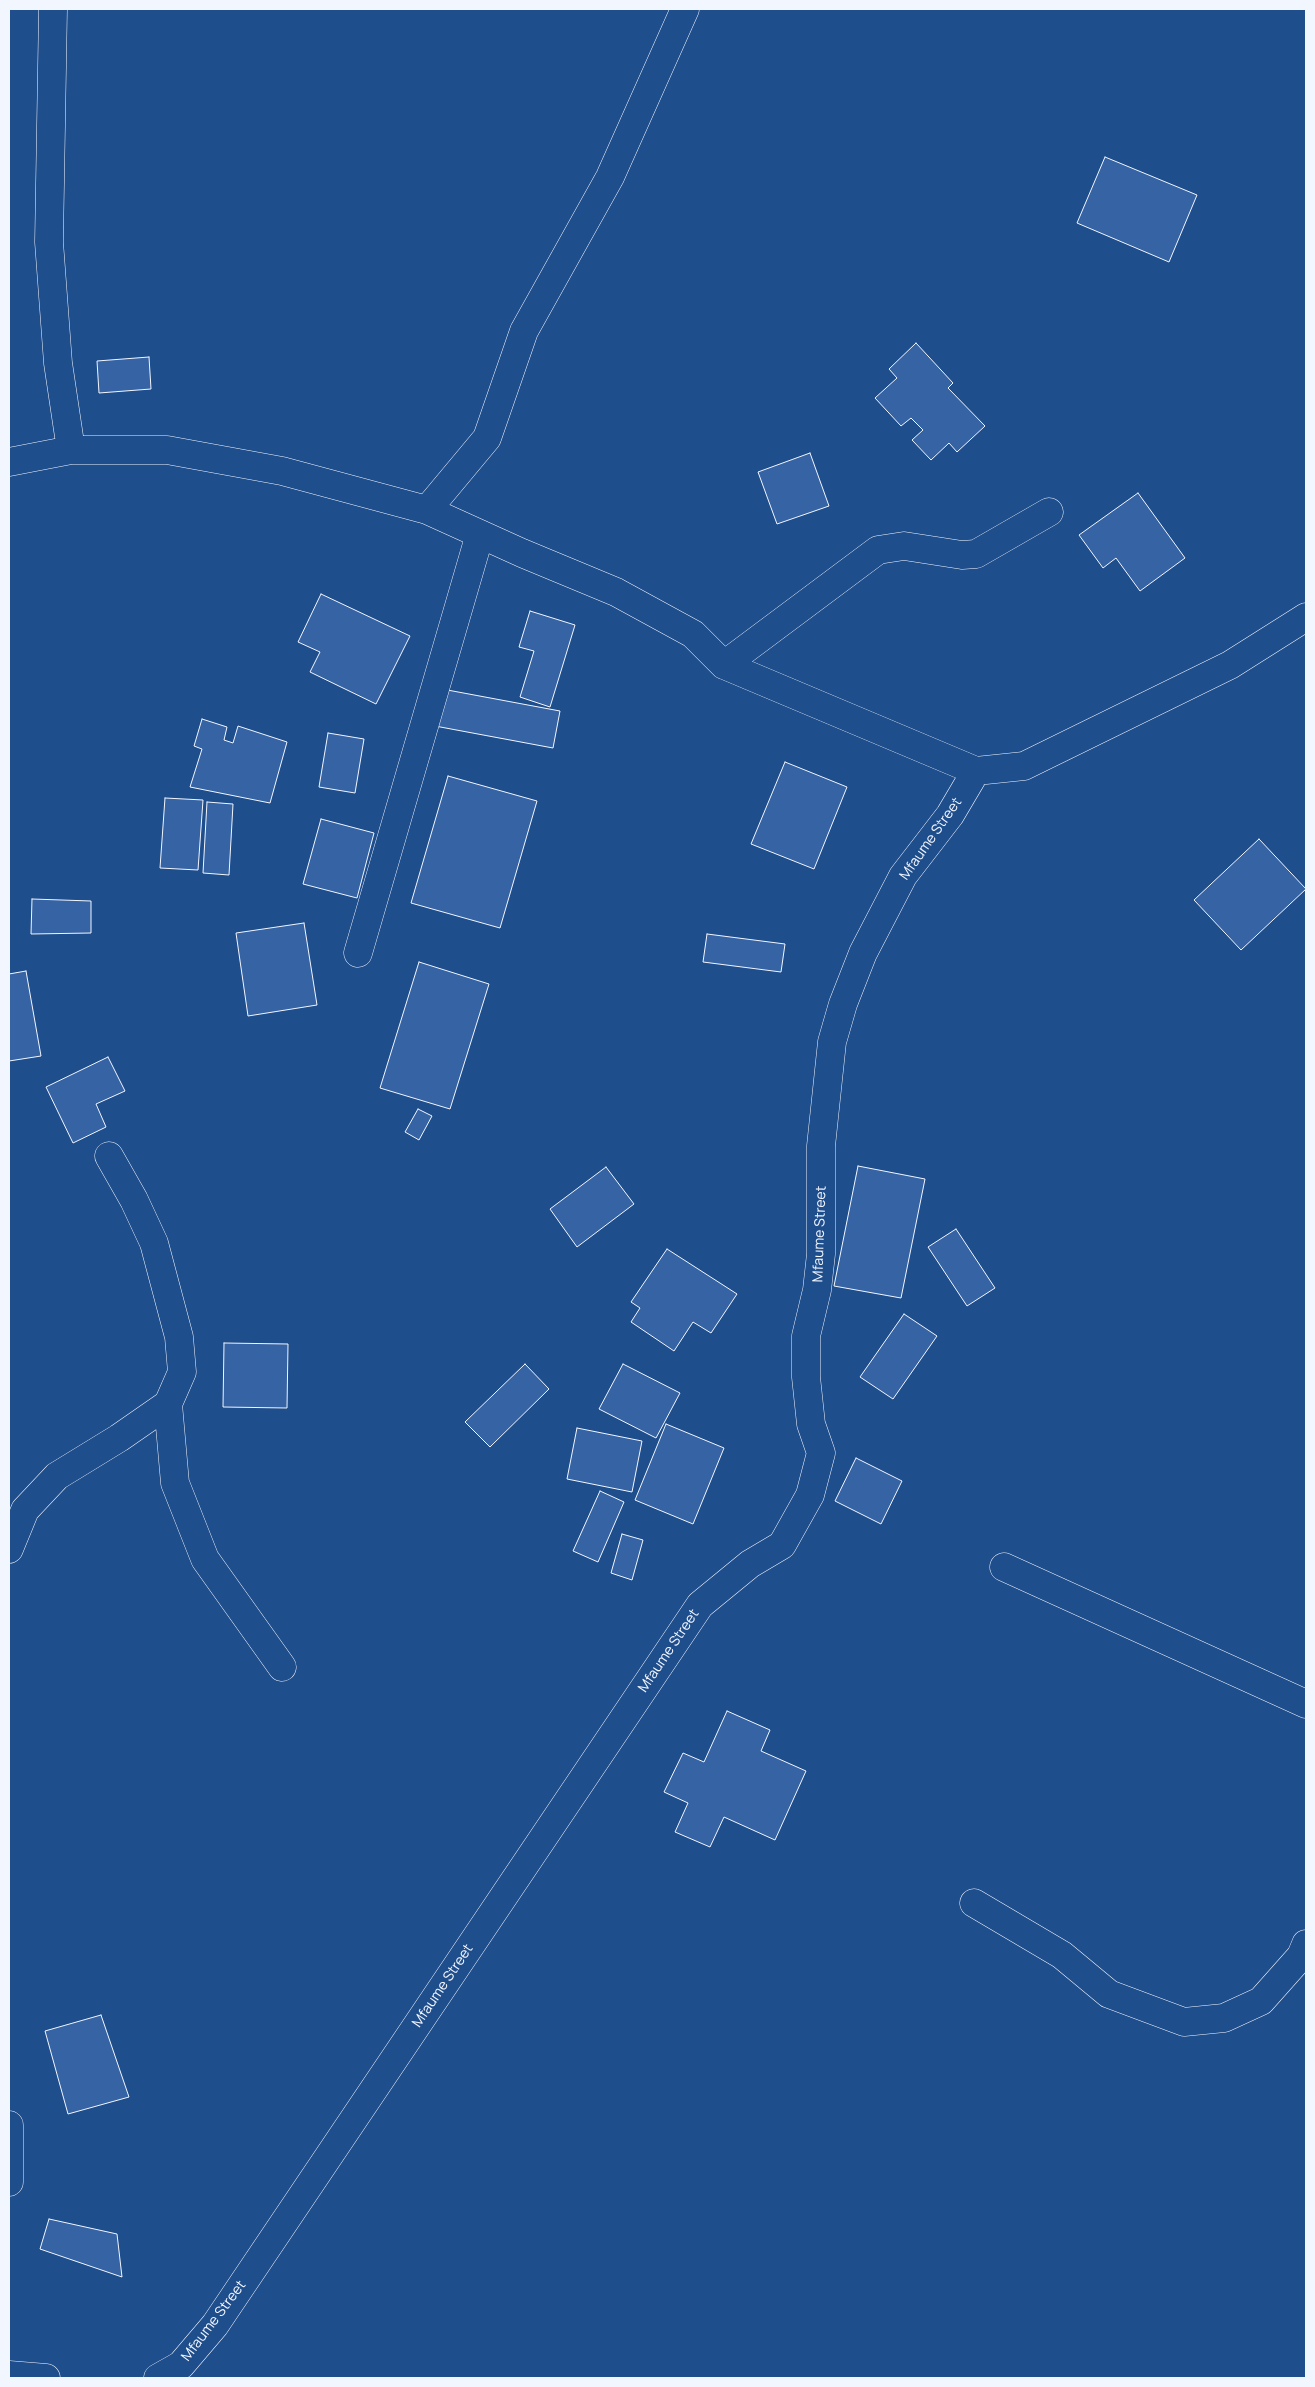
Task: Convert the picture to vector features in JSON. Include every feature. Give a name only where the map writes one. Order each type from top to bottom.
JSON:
[{"type":"street","points":[[53,9],[49,242],[58,363],[71,450]]},
{"type":"street","points":[[427,510],[487,438],[524,331],[610,178],[685,9]]},
{"type":"street","points":[[9,462],[71,450],[167,450],[282,471],[427,510],[616,592],[693,634],[724,665],[976,771],[1024,766],[1230,665],[1306,617]]},
{"type":"street","points":[[724,665],[878,550],[904,546],[962,555],[976,554],[1049,512]]},
{"type":"street","points":[[358,953],[480,534]]},
{"type":"street","name":"Mfaume Street","points":[[158,2378],[181,2365],[215,2325],[700,1605],[750,1564],[782,1544],[810,1495],[821,1453],[811,1424],[806,1377],[806,1336],[817,1290],[822,1254],[821,1146],[832,1042],[843,1004],[863,953],[903,876],[950,815],[976,771]]},
{"type":"street","points":[[109,1156],[134,1200],[154,1243],[179,1338],[182,1372],[168,1404],[175,1483],[205,1559],[282,1667]]},
{"type":"street","points":[[9,1550],[26,1510],[57,1476],[119,1438],[168,1404]]},
{"type":"street","points":[[1004,1566],[1306,1704]]},
{"type":"street","points":[[974,1903],[1062,1955],[1109,1994],[1184,2022],[1224,2018],[1261,2000],[1301,1956],[1306,1944]]},
{"type":"street","points":[[9,2124],[9,2182]]},
{"type":"street","points":[[9,2375],[46,2378]]},
{"type":"building","points":[[1105,157],[1197,195],[1169,262],[1077,223]]},
{"type":"building","points":[[916,343],[953,383],[948,388],[985,426],[957,452],[949,443],[931,460],[912,440],[923,430],[911,418],[901,426],[875,398],[897,378],[889,369]]},
{"type":"building","points":[[149,357],[151,389],[99,393],[97,361]]},
{"type":"building","points":[[810,453],[829,506],[777,524],[758,472]]},
{"type":"building","points":[[1138,493],[1185,558],[1140,591],[1116,558],[1103,568],[1079,535]]},
{"type":"building","points":[[321,594],[410,636],[376,704],[310,672],[320,652],[298,642]]},
{"type":"building","points":[[530,611],[575,625],[550,707],[520,697],[534,651],[519,647]]},
{"type":"building","points":[[442,689],[560,711],[553,748],[435,726]]},
{"type":"building","points":[[202,719],[227,727],[224,740],[233,743],[238,726],[287,742],[270,803],[190,787],[202,749],[194,746]]},
{"type":"building","points":[[328,733],[364,739],[355,793],[319,787]]},
{"type":"building","points":[[785,762],[847,787],[814,869],[751,844]]},
{"type":"building","points":[[448,776],[537,801],[500,928],[411,903]]},
{"type":"building","points":[[165,798],[203,800],[198,870],[160,868]]},
{"type":"building","points":[[207,802],[233,804],[229,875],[203,873]]},
{"type":"building","points":[[321,819],[374,833],[357,898],[303,884]]},
{"type":"building","points":[[1259,839],[1306,889],[1241,950],[1194,900]]},
{"type":"building","points":[[32,899],[91,901],[91,933],[31,934]]},
{"type":"building","points":[[304,923],[317,1005],[248,1016],[236,933]]},
{"type":"building","points":[[707,934],[785,944],[781,972],[703,962]]},
{"type":"building","points":[[419,962],[489,984],[450,1109],[380,1088]]},
{"type":"building","points":[[26,971],[41,1056],[9,1061],[9,974]]},
{"type":"building","points":[[108,1057],[125,1091],[96,1104],[106,1127],[73,1143],[46,1087]]},
{"type":"building","points":[[418,1109],[432,1116],[419,1140],[405,1132]]},
{"type":"building","points":[[858,1166],[925,1179],[901,1298],[834,1286]]},
{"type":"building","points":[[606,1167],[634,1204],[577,1247],[550,1209]]},
{"type":"building","points":[[956,1229],[995,1288],[967,1306],[928,1247]]},
{"type":"building","points":[[667,1249],[737,1294],[711,1333],[693,1322],[674,1351],[631,1322],[640,1308],[631,1302]]},
{"type":"building","points":[[904,1314],[937,1336],[893,1399],[860,1377]]},
{"type":"building","points":[[224,1343],[288,1344],[287,1408],[223,1407]]},
{"type":"building","points":[[525,1364],[549,1389],[490,1447],[465,1422]]},
{"type":"building","points":[[623,1364],[680,1393],[656,1438],[599,1409]]},
{"type":"building","points":[[666,1424],[724,1448],[693,1524],[635,1500]]},
{"type":"building","points":[[577,1428],[642,1441],[632,1492],[567,1479]]},
{"type":"building","points":[[856,1458],[902,1481],[881,1524],[835,1501]]},
{"type":"building","points":[[600,1491],[624,1502],[598,1562],[573,1551]]},
{"type":"building","points":[[622,1534],[643,1540],[632,1580],[611,1573]]},
{"type":"building","points":[[727,1711],[770,1730],[761,1751],[806,1771],[775,1840],[724,1817],[710,1847],[675,1832],[688,1803],[664,1792],[683,1753],[704,1762]]},
{"type":"building","points":[[101,2015],[129,2097],[68,2114],[45,2031]]},
{"type":"building","points":[[49,2219],[117,2234],[122,2277],[40,2249]]}]
